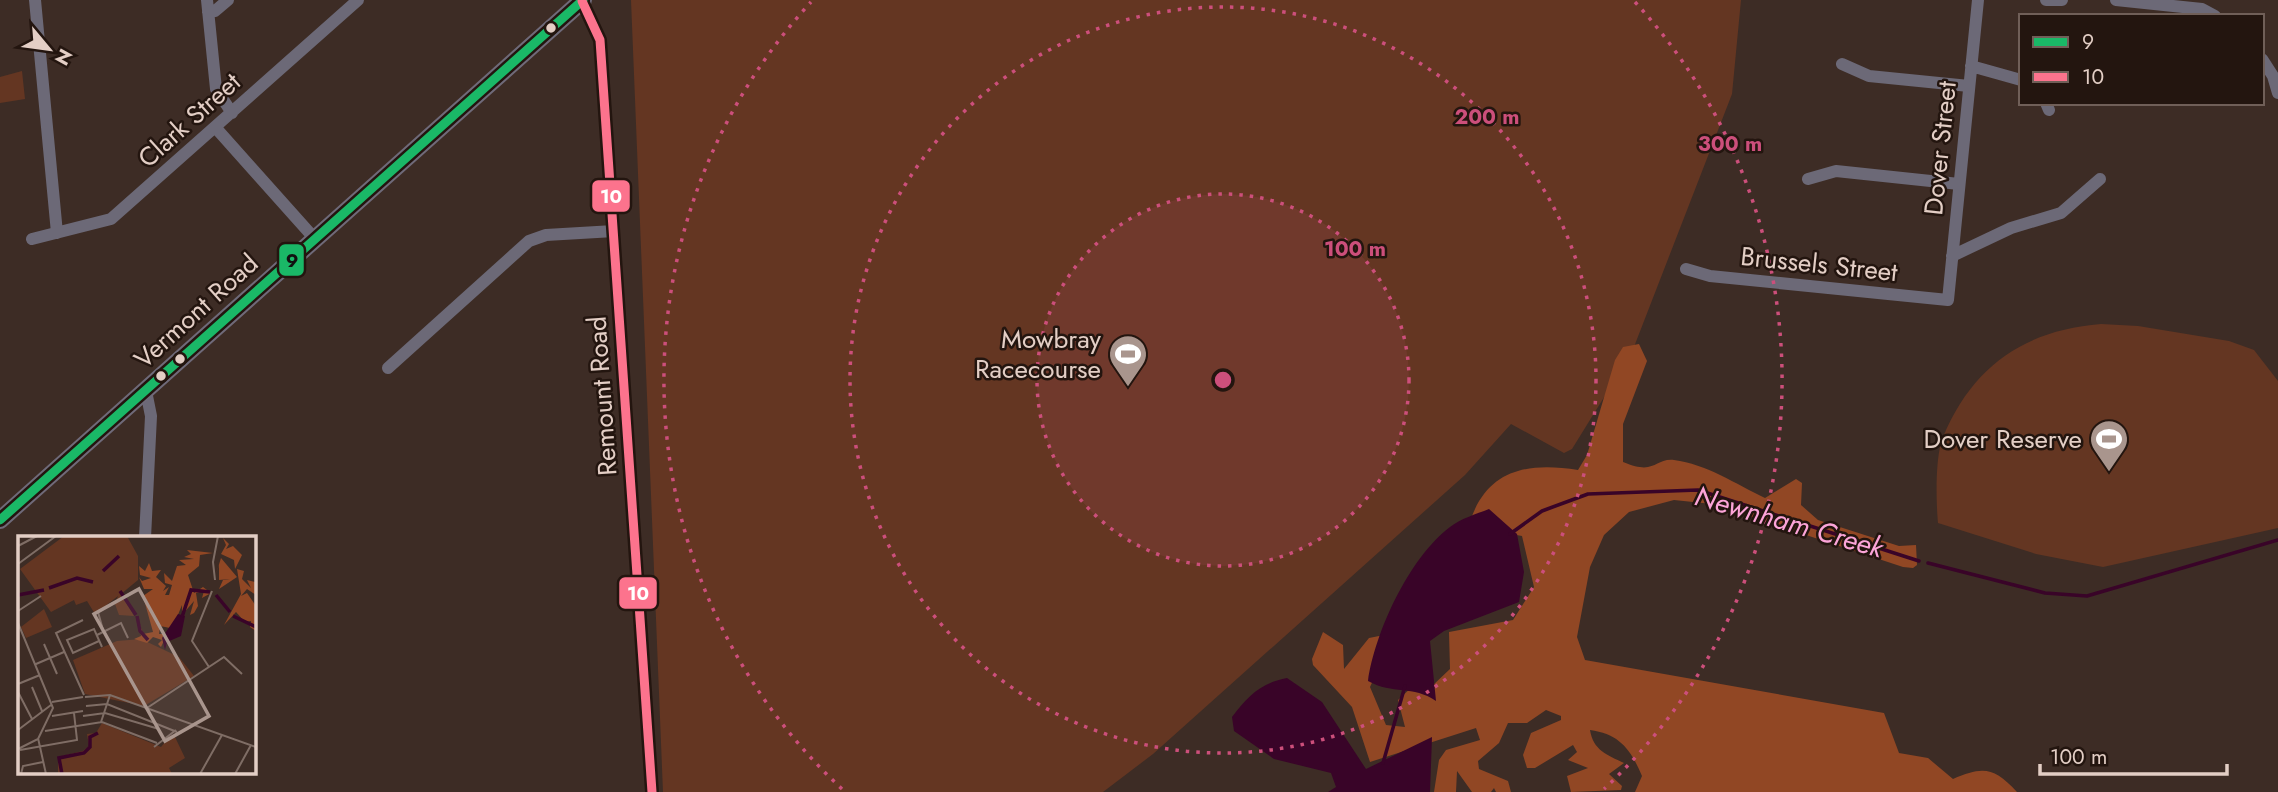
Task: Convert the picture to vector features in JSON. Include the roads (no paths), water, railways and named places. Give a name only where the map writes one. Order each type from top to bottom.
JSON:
[{"type":"street","points":[[35,0],[57,233]]},
{"type":"street","points":[[207,6],[215,11],[228,0]]},
{"type":"street","name":"Clark Street","points":[[32,239],[111,219],[358,0]]},
{"type":"street","name":"Remount Road","points":[[582,0],[600,40],[652,792]]},
{"type":"street","name":"Vermont Road","points":[[0,520],[582,0]]},
{"type":"street","name":"Dover Street","points":[[1948,300],[1978,0]]},
{"type":"street","points":[[2046,0],[2062,0]]},
{"type":"street","points":[[2116,0],[2202,9],[2211,14]]},
{"type":"street","points":[[207,6],[216,89],[232,113]]},
{"type":"street","points":[[2264,62],[2273,76],[2278,93]]},
{"type":"street","points":[[1842,64],[1869,76],[1969,86]]},
{"type":"street","points":[[1971,66],[2019,79]]},
{"type":"street","points":[[215,127],[315,239]]},
{"type":"street","points":[[1808,179],[1836,171],[1959,184]]},
{"type":"street","points":[[1952,256],[2011,228],[2061,213],[2100,179]]},
{"type":"street","points":[[388,368],[528,241],[546,235],[614,231]]},
{"type":"street","name":"Brussels Street","points":[[1686,269],[1710,276],[1948,300]]},
{"type":"street","points":[[145,536],[151,416],[146,391]]},
{"type":"waterway","name":"Newnham Creek","points":[[1510,534],[1542,511],[1588,494],[1698,490],[1919,561]]},
{"type":"waterway","name":"Newnham Creek","points":[[1928,563],[2045,593],[2087,596],[2278,540]]},
{"type":"waterway","name":"Newnham Creek","points":[[1383,763],[1405,686]]},
{"type":"place","name":"Mowbray Racecourse","points":[[1128,388]]},
{"type":"place","name":"Dover Reserve","points":[[2109,473]]}]
